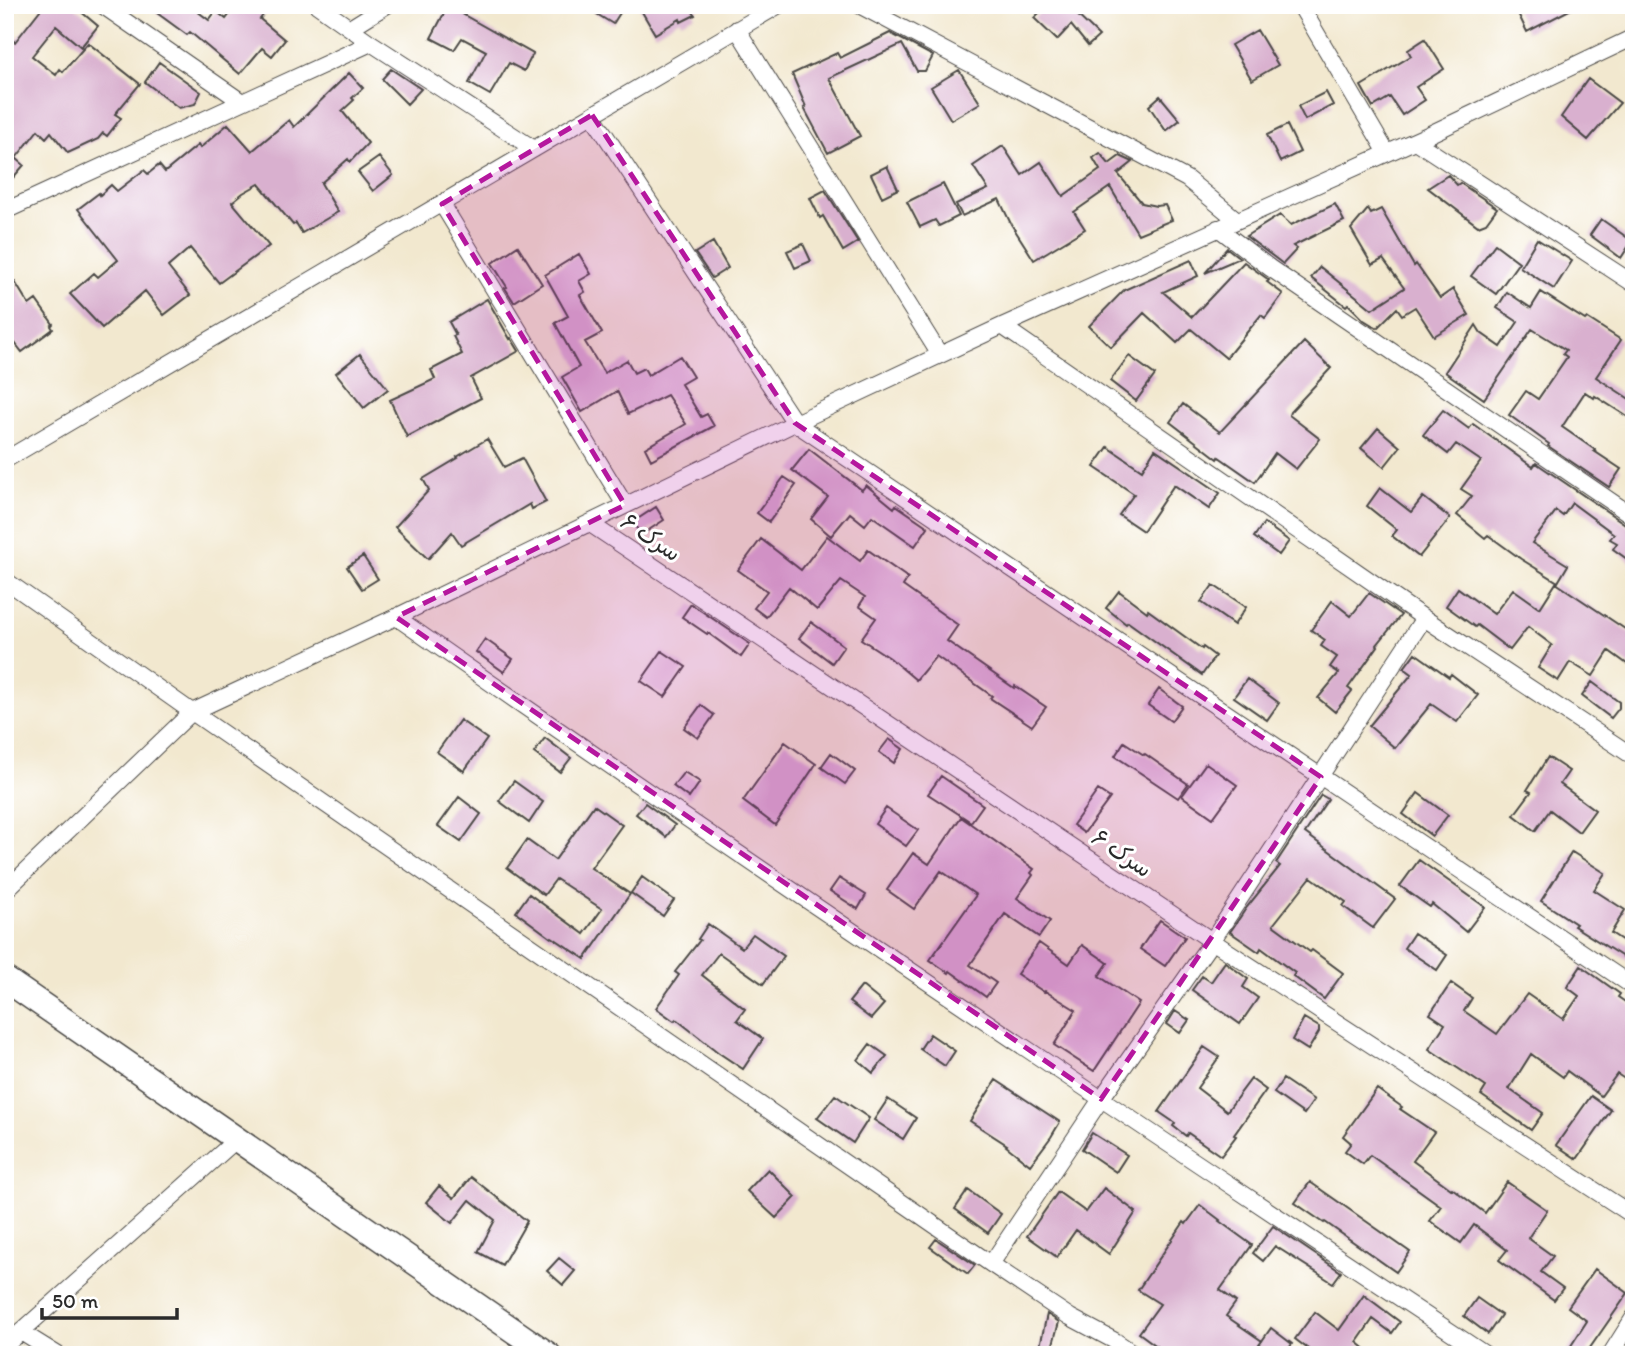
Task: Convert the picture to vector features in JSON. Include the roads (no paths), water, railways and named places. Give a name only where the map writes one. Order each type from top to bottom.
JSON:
[{"type":"main road","points":[[5,979],[549,1355]]},
{"type":"street","points":[[102,5],[242,102]]},
{"type":"street","points":[[317,5],[534,149]]},
{"type":"street","points":[[351,28],[387,5]]},
{"type":"street","points":[[5,460],[779,5]]},
{"type":"street","points":[[859,5],[1187,179],[1237,220]]},
{"type":"street","points":[[1300,5],[1387,153]]},
{"type":"street","points":[[737,30],[940,355]]},
{"type":"street","points":[[5,891],[192,712],[1002,326],[1631,41]]},
{"type":"street","points":[[5,211],[371,43]]},
{"type":"street","points":[[592,115],[795,423],[1634,987]]},
{"type":"street","points":[[1415,141],[1634,284]]},
{"type":"street","points":[[5,192],[21,203]]},
{"type":"street","points":[[442,204],[625,505]]},
{"type":"street","points":[[1218,228],[1270,268],[1634,517]]},
{"type":"street","points":[[1002,326],[1424,618],[1634,757]]},
{"type":"street","name":"سرک ۶","points":[[589,523],[1212,941],[1634,1216]]},
{"type":"street","points":[[5,580],[990,1264],[1070,1317],[1136,1355]]},
{"type":"street","points":[[396,617],[584,749],[1101,1100],[1486,1355]]},
{"type":"street","points":[[990,1264],[1212,941],[1424,618]]},
{"type":"street","points":[[5,1346],[237,1139]]},
{"type":"street","points":[[1610,1355],[1634,1317]]},
{"type":"street","points":[[21,1332],[58,1355]]}]
